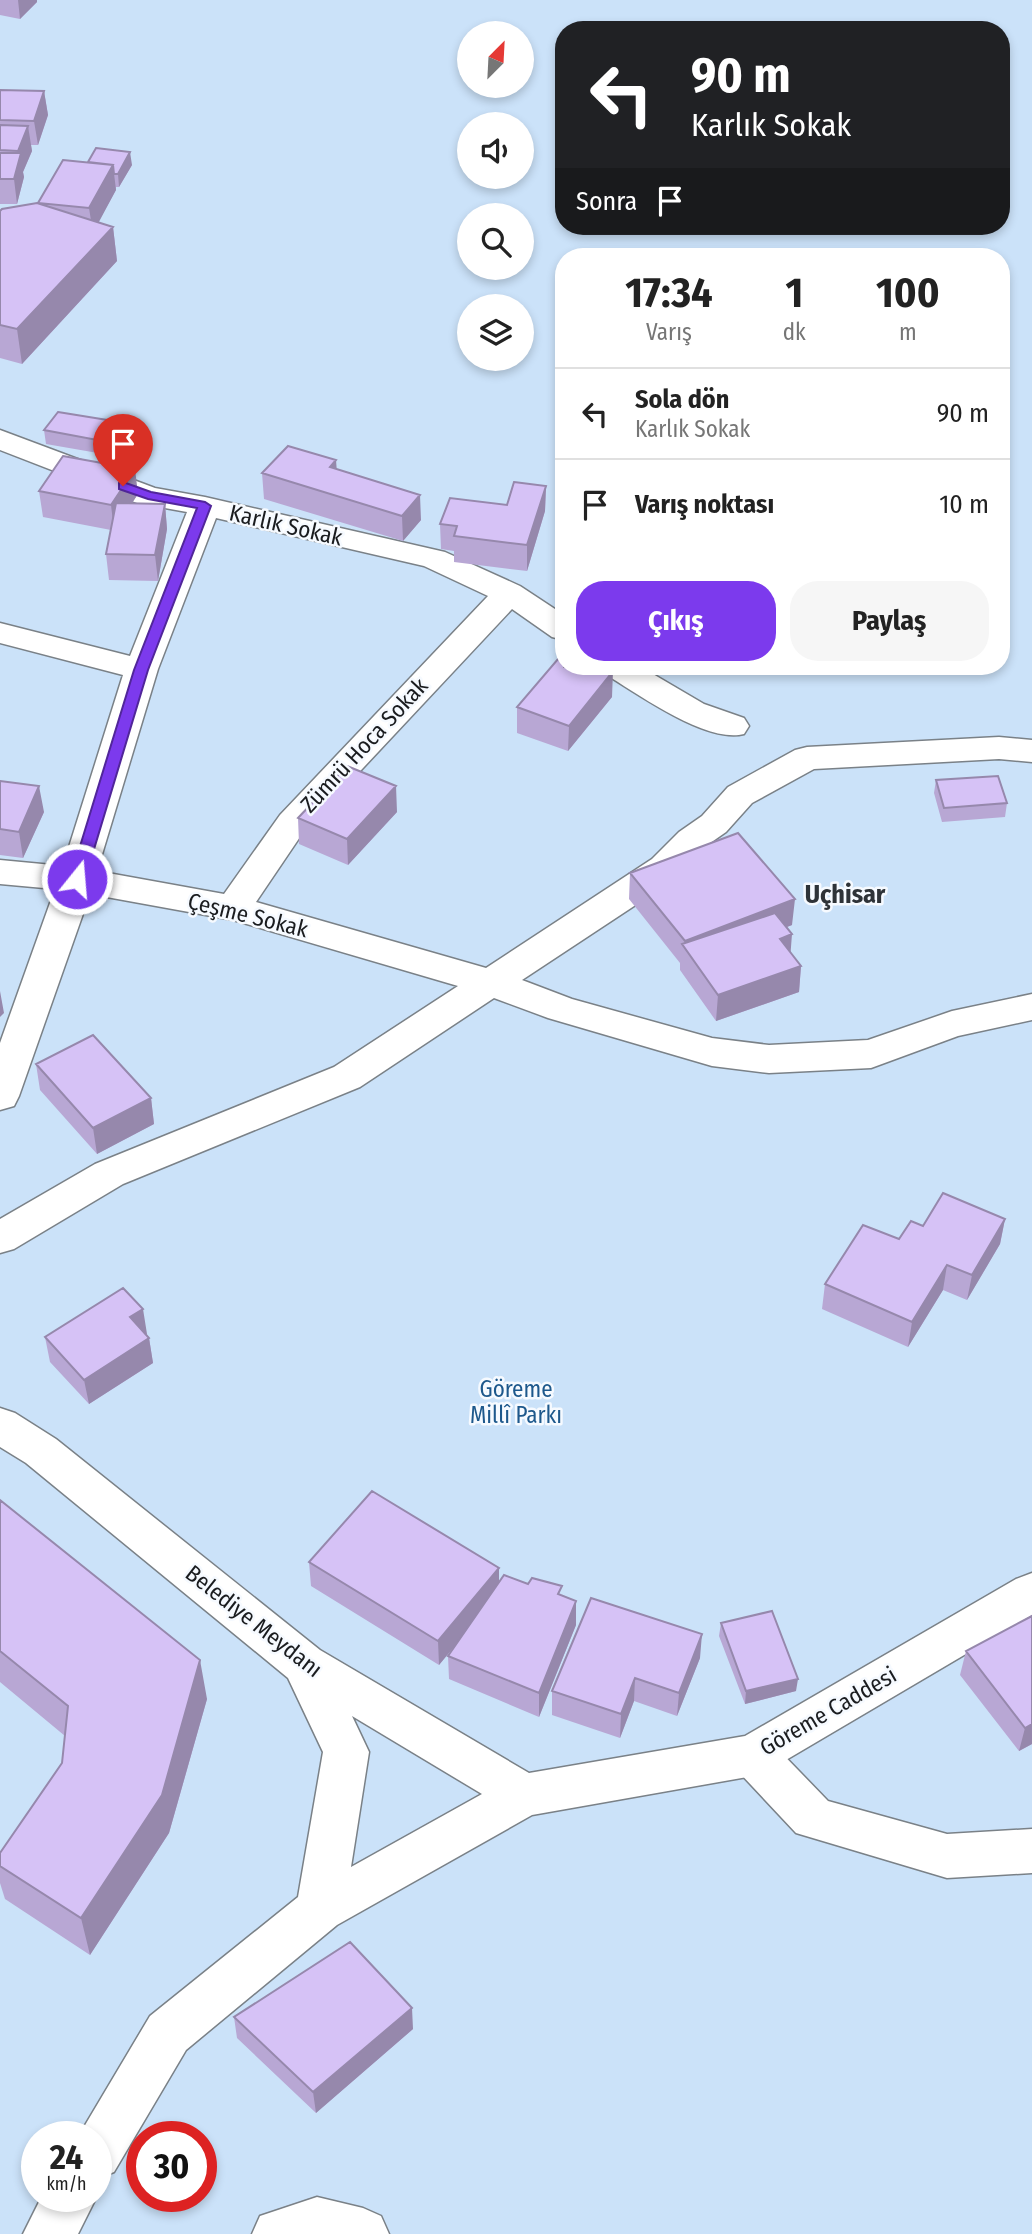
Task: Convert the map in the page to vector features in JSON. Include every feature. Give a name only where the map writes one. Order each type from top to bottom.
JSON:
[{"type":"street","name":"Karlık Sokak","points":[[0,439],[148,496],[205,506],[434,559],[509,593],[555,624]]},
{"type":"street","points":[[0,1096],[77,879],[141,670],[205,506]]},
{"type":"street","name":"Zümrü Hoca Sokak","points":[[233,908],[292,823],[509,593]]},
{"type":"street","points":[[0,633],[141,670]]},
{"type":"street","points":[[630,675],[692,712],[733,726]]},
{"type":"street","points":[[0,1238],[109,1174],[347,1077],[665,867],[691,840],[714,824],[740,795],[807,758],[999,748],[1032,751]]},
{"type":"street","name":"Çeşme Sokak","points":[[0,872],[77,879],[233,908],[490,982],[561,1009],[712,1052],[769,1059],[872,1054],[952,1024],[1032,1007]]},
{"type":"street","name":"Belediye Meydanı","points":[[0,1425],[41,1451],[304,1664],[524,1795]]},
{"type":"street","name":"Göreme Caddesi","points":[[112,2127],[168,2033],[320,1909],[524,1795],[753,1755],[1032,1592]]},
{"type":"street","points":[[304,1664],[346,1752],[320,1909]]},
{"type":"street","points":[[753,1755],[813,1818],[947,1856],[1032,1851]]},
{"type":"street","points":[[49,2234],[62,2212]]},
{"type":"street","points":[[278,2234],[317,2223],[363,2234]]},
{"type":"green space","name":"Göreme Millî Parkı","points":[[0,0],[1032,0],[1032,2234],[0,2234]]},
{"type":"building","points":[[0,90],[44,91],[34,121],[0,120]]},
{"type":"building","points":[[0,125],[28,126],[18,151],[0,150]]},
{"type":"building","points":[[96,148],[130,152],[118,174],[114,174],[113,165],[88,162]]},
{"type":"building","points":[[0,153],[21,153],[14,179],[0,179]]},
{"type":"building","points":[[63,160],[113,165],[89,208],[38,203]]},
{"type":"building","points":[[37,203],[113,227],[17,329],[0,325],[0,211]]},
{"type":"building","points":[[58,412],[126,423],[113,443],[44,430]]},
{"type":"building","points":[[288,446],[336,460],[330,467],[420,495],[402,516],[262,473]]},
{"type":"building","points":[[63,456],[135,469],[111,505],[39,491]]},
{"type":"building","points":[[514,482],[546,486],[527,545],[454,536],[457,526],[440,524],[450,498],[507,505]]},
{"type":"building","points":[[116,503],[165,504],[155,555],[106,554]]},
{"type":"building","points":[[555,663],[555,675],[610,675],[569,726],[517,707]]},
{"type":"building","points":[[347,766],[396,786],[347,839],[298,818]]},
{"type":"building","points":[[998,776],[1007,803],[944,808],[936,780]]},
{"type":"building","points":[[0,781],[39,786],[19,832],[0,829]]},
{"type":"building","points":[[738,833],[795,899],[685,941],[630,873]]},
{"type":"building","points":[[775,913],[792,934],[780,939],[801,966],[718,995],[682,944]]},
{"type":"building","points":[[93,1035],[151,1098],[93,1128],[36,1064]]},
{"type":"building","points":[[943,1193],[1005,1219],[972,1275],[947,1265],[912,1322],[825,1284],[863,1225],[899,1239],[911,1221],[923,1226]]},
{"type":"building","points":[[123,1288],[143,1309],[130,1317],[149,1338],[84,1380],[45,1337]]},
{"type":"building","points":[[372,1491],[499,1568],[438,1641],[309,1562]]},
{"type":"building","points":[[0,1500],[200,1660],[162,1795],[81,1918],[0,1866],[0,1853],[62,1763],[68,1706],[0,1651]]},
{"type":"building","points":[[504,1575],[528,1584],[532,1578],[562,1586],[558,1594],[576,1601],[539,1693],[448,1656]]},
{"type":"building","points":[[591,1598],[702,1634],[679,1693],[635,1678],[621,1714],[552,1691]]},
{"type":"building","points":[[772,1611],[798,1679],[746,1691],[721,1623]]},
{"type":"building","points":[[1032,1616],[1032,1724],[1025,1728],[966,1651]]},
{"type":"building","points":[[350,1942],[412,2008],[313,2092],[234,2017]]},
{"type":"district","name":"Uçhisar","points":[[845,894]]},
{"type":"route","points":[[77,879],[141,670],[205,506],[148,496],[123,486]]}]
